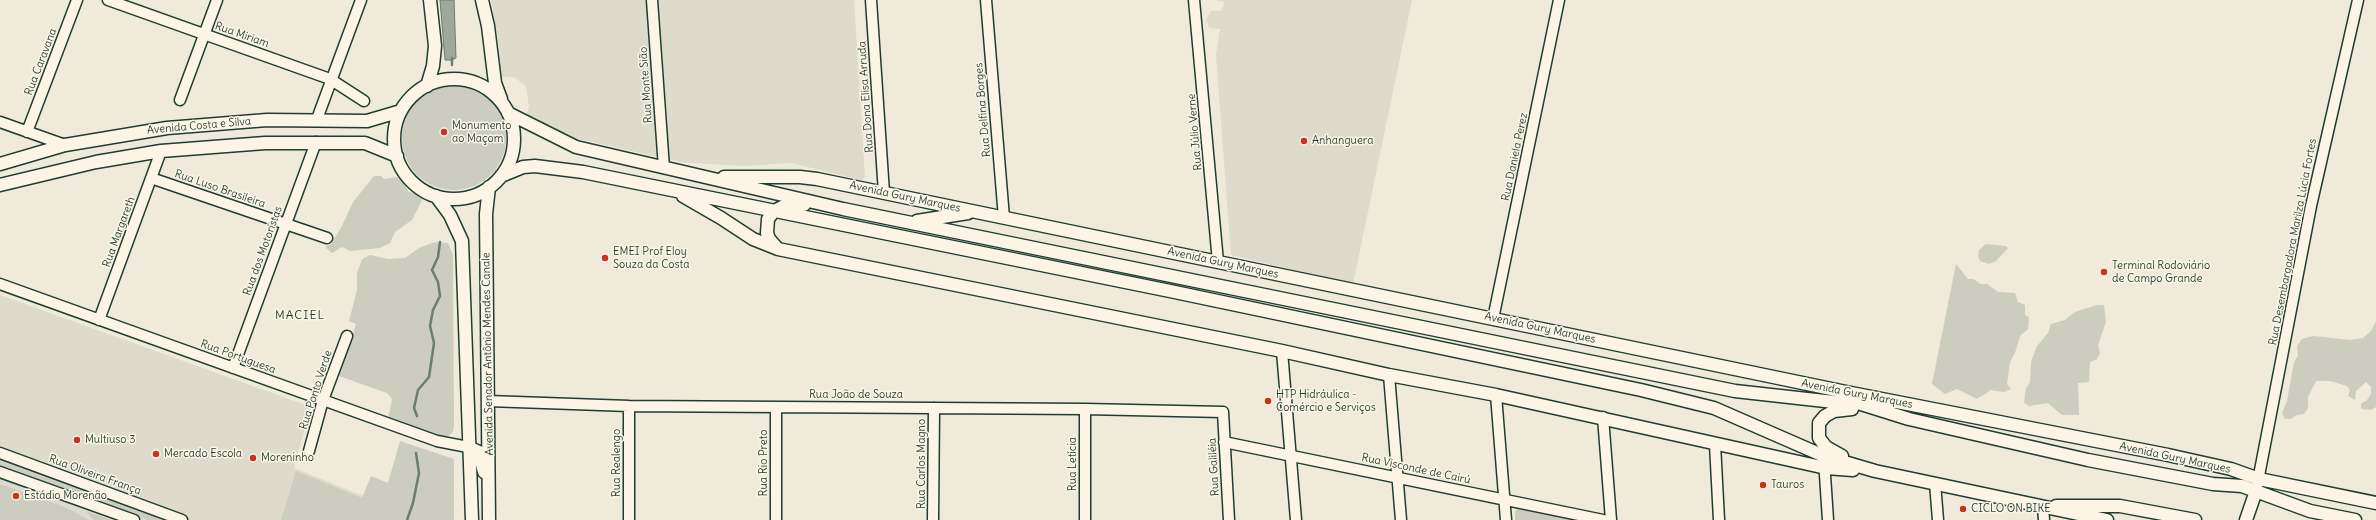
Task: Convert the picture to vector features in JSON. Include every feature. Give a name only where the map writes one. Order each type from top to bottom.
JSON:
[{"type":"main road","points":[[427,86],[433,66],[434,46],[430,0]]},
{"type":"main road","points":[[482,0],[488,26],[496,83],[513,129],[514,146],[509,162],[501,176],[489,187],[464,198],[436,196],[416,185],[408,177],[397,156],[394,142],[396,126],[401,111],[412,96],[427,86],[446,79],[467,80],[486,88],[502,102]]},
{"type":"main road","name":"Avenida Costa e Silva","points":[[0,164],[65,144],[167,128],[267,120],[317,119],[367,121],[401,111]]},
{"type":"main road","name":"Avenida Gury Marques","points":[[508,113],[576,148],[843,209],[1735,391],[1834,402],[1858,403],[1909,419],[2088,460],[2213,484],[2242,486],[2257,485],[2376,503]]},
{"type":"main road","name":"Avenida Costa e Silva","points":[[0,185],[96,162],[161,151],[265,143],[365,143],[397,156]]},
{"type":"main road","points":[[501,176],[523,167],[535,166],[583,172],[1170,291],[1679,398],[1730,414],[1825,462]]},
{"type":"main road","name":"Avenida Gury Marques","points":[[701,177],[800,177],[977,212],[1846,392],[2175,457],[2231,469],[2257,485],[2310,511],[2355,520]]},
{"type":"main road","name":"Avenida Senador Antônio Mendes Canale","points":[[489,187],[486,214],[489,520]]},
{"type":"main road","points":[[671,190],[721,218],[753,239],[778,249],[1282,351],[1389,375],[1496,394],[1603,417],[1715,444],[1875,471],[2107,520]]},
{"type":"main road","name":"Avenida Senador Antônio Mendes Canale","points":[[436,196],[450,215],[462,241],[468,447],[472,520]]},
{"type":"main road","points":[[778,249],[769,239],[767,233],[768,219],[774,211],[791,204],[843,209]]},
{"type":"main road","points":[[909,222],[977,212]]},
{"type":"main road","points":[[1846,392],[1858,403]]},
{"type":"main road","points":[[1875,471],[1835,453],[1819,438],[1819,422],[1824,416],[1834,411],[1876,408]]},
{"type":"main road","points":[[1909,419],[1954,413]]},
{"type":"main road","points":[[468,447],[479,452],[489,489]]},
{"type":"main road","points":[[2246,520],[2257,485]]},
{"type":"main road","points":[[2043,506],[2120,506],[2195,520]]},
{"type":"street","name":"Rua Caravana","points":[[27,132],[77,0]]},
{"type":"street","name":"Rua Miriam","points":[[108,0],[330,79],[364,101]]},
{"type":"street","points":[[180,100],[217,0]]},
{"type":"street","points":[[317,119],[330,79],[361,0]]},
{"type":"street","name":"Rua Monte Sião","points":[[652,0],[664,168]]},
{"type":"street","name":"Rua Dona Elisa Arruda","points":[[871,0],[884,193]]},
{"type":"street","name":"Rua Delfina Borges","points":[[986,0],[1004,218]]},
{"type":"street","name":"Rua Júlio Verne","points":[[1194,0],[1218,262]]},
{"type":"street","name":"Rua Daniela Perez","points":[[1494,319],[1559,0]]},
{"type":"street","name":"Rua Desembargadora Marilza Lúcia Fortes","points":[[2257,485],[2311,206],[2358,0]]},
{"type":"street","points":[[0,122],[65,144]]},
{"type":"street","name":"Rua dos Motoristas","points":[[233,368],[316,142]]},
{"type":"street","name":"Rua Margareth","points":[[99,320],[161,151]]},
{"type":"street","name":"Rua Luso Brasileira","points":[[151,178],[326,238]]},
{"type":"street","name":"Rua Portuguesa","points":[[0,284],[437,441],[468,447]]},
{"type":"street","name":"Rua Ponto Verde","points":[[309,451],[323,400],[347,336]]},
{"type":"street","points":[[1282,351],[1296,520]]},
{"type":"street","points":[[1389,375],[1401,520]]},
{"type":"street","points":[[1496,394],[1506,520]]},
{"type":"street","name":"Rua João de Souza","points":[[488,401],[629,406],[1085,409],[1223,412]]},
{"type":"street","name":"Rua Realengo","points":[[629,406],[629,520]]},
{"type":"street","name":"Rua Rio Preto","points":[[776,407],[776,520]]},
{"type":"street","name":"Rua Carlos Magno","points":[[933,520],[934,408]]},
{"type":"street","name":"Rua Letícia","points":[[1085,409],[1085,520]]},
{"type":"street","name":"Rua Galiléia","points":[[1223,412],[1229,520]]},
{"type":"street","points":[[1603,417],[1611,520]]},
{"type":"street","points":[[1819,438],[1825,462],[1828,520]]},
{"type":"street","name":"Rua Visconde de Cairú","points":[[1224,442],[1603,520]]},
{"type":"street","points":[[1715,444],[1719,520]]},
{"type":"street","name":"Rua Oliveira França","points":[[0,454],[182,520]]},
{"type":"street","points":[[0,472],[134,520]]},
{"type":"street","points":[[1935,483],[1938,520]]},
{"type":"street","points":[[2043,506],[2044,520]]},
{"type":"shaded area","points":[[440,0],[454,0],[456,58],[452,60],[445,60]]},
{"type":"shaded area","points":[[491,0],[854,0],[865,177],[861,180],[791,163],[743,166],[680,162],[561,135],[527,114],[529,107],[526,86],[514,77],[501,77],[498,39]]},
{"type":"shaded area","name":"Anhanguera","points":[[1216,0],[1412,0],[1353,284],[1231,255],[1216,55],[1220,29],[1209,28],[1206,19],[1211,11],[1221,11],[1225,2]]},
{"type":"shaded area","points":[[454,86],[474,90],[491,101],[502,118],[506,138],[502,158],[491,175],[474,186],[454,190],[434,186],[417,175],[406,158],[402,138],[406,118],[417,101],[434,90]]},
{"type":"shaded area","points":[[374,176],[381,176],[384,179],[399,177],[409,192],[416,193],[422,200],[412,220],[395,232],[390,243],[380,248],[350,251],[342,247],[332,253],[325,247],[331,244],[342,226],[353,202]]},
{"type":"shaded area","points":[[435,242],[448,243],[453,255],[454,425],[453,432],[446,438],[388,419],[392,399],[387,393],[339,376],[356,324],[349,321],[357,290],[357,273],[362,259],[370,255],[388,259],[405,258],[419,248]]},
{"type":"shaded area","points":[[1986,244],[2006,246],[2008,248],[1996,261],[1989,264],[1980,261],[1978,256],[1979,250]]},
{"type":"shaded area","points":[[1956,264],[1968,279],[1973,279],[1981,284],[1987,284],[1998,292],[2015,293],[2018,302],[2025,305],[2025,315],[2029,317],[2028,329],[2020,336],[2015,353],[2010,362],[2007,384],[2011,389],[2004,392],[1991,390],[1977,399],[1957,389],[1945,394],[1932,384]]},
{"type":"shaded area","points":[[0,295],[311,407],[294,468],[381,503],[454,459],[454,520],[0,520]]},
{"type":"shaded area","points":[[2097,305],[2104,305],[2106,322],[2098,345],[2100,353],[2097,359],[2090,362],[2089,382],[2078,383],[2079,415],[2062,415],[2048,403],[2029,406],[2024,403],[2026,388],[2030,382],[2031,362],[2037,346],[2048,333],[2051,324],[2065,320],[2075,312]]},
{"type":"shaded area","points":[[2376,321],[2376,407],[2371,410],[2361,409],[2361,404],[2367,400],[2371,394],[2371,387],[2366,382],[2356,391],[2355,400],[2348,396],[2350,390],[2347,386],[2330,381],[2316,381],[2308,397],[2308,408],[2304,414],[2297,415],[2291,419],[2285,419],[2282,413],[2287,401],[2294,362],[2298,356],[2297,346],[2302,339],[2313,336],[2350,340],[2363,338],[2371,331]]},
{"type":"shaded area","points":[[400,441],[454,459],[454,520],[281,520],[296,471],[362,498],[371,476],[388,483]]},
{"type":"shaded area","points":[[0,461],[159,518],[160,520],[148,520],[0,467]]},
{"type":"shaded area","name":"Estádio Morenão","points":[[0,484],[65,507],[89,520],[0,520]]},
{"type":"shaded area","points":[[1517,509],[1570,520],[1515,520],[1515,512]]},
{"type":"shaded area","points":[[86,511],[111,520],[93,520]]},
{"type":"waterway","points":[[452,58],[452,65]]},
{"type":"waterway","points":[[417,416],[414,408],[418,390],[429,377],[434,343],[430,326],[433,310],[440,296],[438,282],[432,270],[438,257],[440,242]]},
{"type":"waterway","points":[[407,520],[413,503],[419,473],[416,453]]},
{"type":"place","name":"Monumento ao Maçom","points":[[444,132]]},
{"type":"place","name":"Anhanguera","points":[[1304,141]]},
{"type":"place","name":"EMEI Prof Eloy Souza da Costa","points":[[605,258]]},
{"type":"place","name":"Terminal Rodoviário de Campo Grande","points":[[2104,272]]},
{"type":"place","name":"HTP Hidráulica - Comércio e Serviços","points":[[1268,401]]},
{"type":"place","name":"Multiuso 3","points":[[77,440]]},
{"type":"place","name":"Mercado Escola","points":[[156,454]]},
{"type":"place","name":"Moreninho","points":[[253,458]]},
{"type":"place","name":"Tauros","points":[[1763,485]]},
{"type":"place","name":"Estádio Morenão","points":[[16,496]]},
{"type":"place","name":"CICLO ON BIKE","points":[[1963,509]]},
{"type":"district","name":"MACIEL","points":[[300,316]]}]
